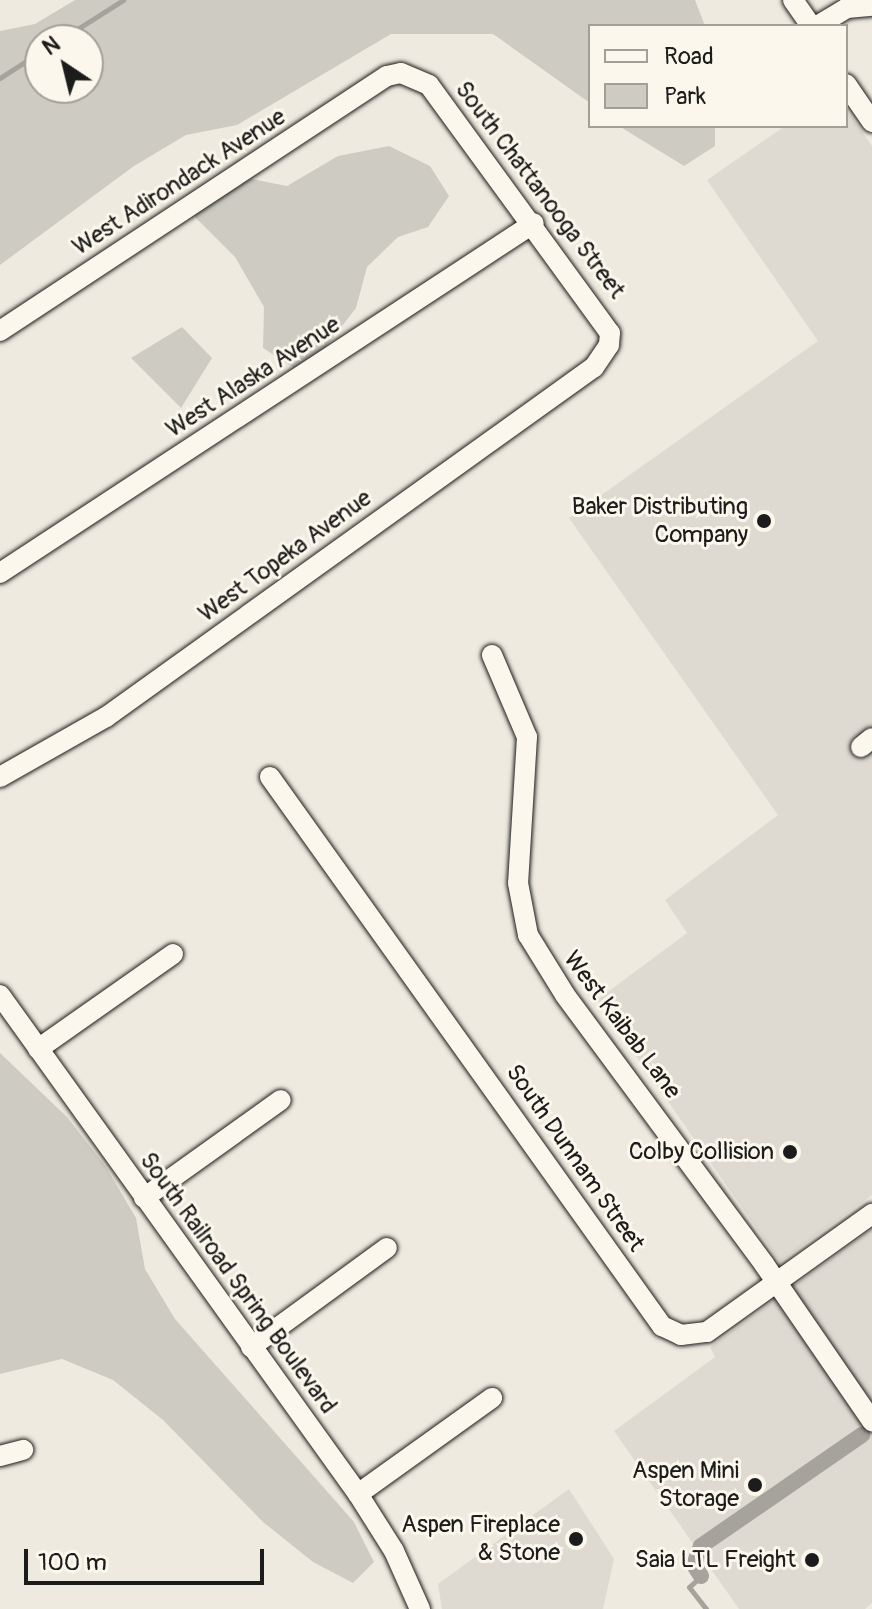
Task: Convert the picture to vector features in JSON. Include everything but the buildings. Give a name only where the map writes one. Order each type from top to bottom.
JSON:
[{"type":"street","points":[[793,0],[812,24]]},
{"type":"street","points":[[818,24],[847,8],[872,6]]},
{"type":"street","name":"South Chattanooga Street","points":[[387,76],[414,75],[429,85],[606,322],[609,345],[594,367]]},
{"type":"street","name":"West Adirondack Avenue","points":[[0,331],[387,76]]},
{"type":"street","points":[[848,87],[872,122]]},
{"type":"street","name":"West Alaska Avenue","points":[[0,573],[534,223]]},
{"type":"street","name":"West Topeka Avenue","points":[[0,777],[106,717],[594,367]]},
{"type":"street","name":"West Kaibab Lane","points":[[492,655],[527,737],[518,883],[528,935],[565,995],[778,1283]]},
{"type":"street","name":"South Dunnam Street","points":[[270,777],[662,1326],[681,1335],[707,1332],[778,1283]]},
{"type":"street","points":[[38,1049],[173,954]]},
{"type":"street","name":"South Railroad Spring Boulevard","points":[[0,995],[358,1494],[394,1551],[420,1609]]},
{"type":"street","points":[[144,1198],[281,1100]]},
{"type":"street","points":[[872,1214],[778,1283],[872,1421]]},
{"type":"street","points":[[251,1347],[387,1248]]},
{"type":"street","points":[[358,1494],[492,1398]]},
{"type":"street","points":[[0,1456],[23,1450]]},
{"type":"shaded area","points":[[848,112],[872,146],[872,1195],[780,1262],[597,1000],[687,933],[665,900],[778,815],[569,518],[818,341],[707,180],[782,128],[848,128]]},
{"type":"shaded area","points":[[872,1229],[872,1603],[865,1609],[739,1609],[614,1431],[715,1357],[710,1347]]},
{"type":"shaded area","points":[[569,1489],[614,1559],[603,1609],[442,1609],[438,1584]]},
{"type":"green space","points":[[75,0],[695,0],[704,24],[588,24],[588,102],[493,34],[391,34],[237,125],[186,135],[134,166],[0,265],[0,31],[24,26],[24,104],[104,104],[104,24],[35,24]]},
{"type":"green space","points":[[622,128],[715,128],[715,146],[684,166]]},
{"type":"green space","points":[[389,146],[430,166],[449,196],[428,227],[398,237],[367,267],[356,308],[325,348],[294,368],[263,348],[264,307],[235,257],[184,206],[236,176],[287,186],[338,156]]},
{"type":"green space","points":[[182,327],[212,358],[181,408],[131,358]]},
{"type":"green space","points":[[0,1053],[67,1117],[106,1167],[136,1218],[145,1269],[175,1319],[354,1522],[374,1562],[353,1583],[313,1562],[263,1522],[163,1420],[113,1380],[62,1359],[0,1374]]},
{"type":"waterway","points":[[85,24],[123,0]]},
{"type":"waterway","points":[[0,78],[24,62]]},
{"type":"waterway","points":[[701,1576],[694,1565],[701,1546],[862,1435]]},
{"type":"waterway","points":[[701,1576],[689,1587],[706,1609]]},
{"type":"place","name":"Baker Distributing Company","points":[[764,521]]},
{"type":"place","name":"Colby Collision","points":[[790,1152]]},
{"type":"place","name":"Aspen Mini Storage","points":[[755,1485]]},
{"type":"place","name":"Aspen Fireplace & Stone","points":[[576,1539]]},
{"type":"place","name":"Saia LTL Freight","points":[[812,1560]]}]
